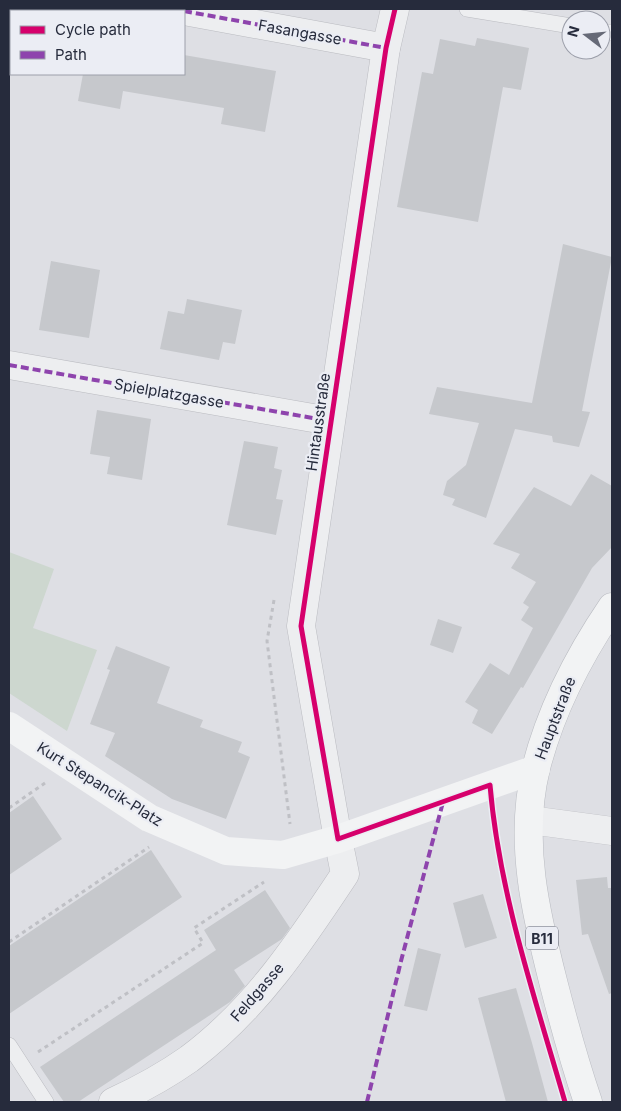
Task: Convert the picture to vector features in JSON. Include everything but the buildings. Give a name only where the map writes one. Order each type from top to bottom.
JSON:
[{"type":"street","name":"Hintausstraße","points":[[338,839],[301,626],[386,48],[395,9]]},
{"type":"street","name":"Fasangasse","points":[[185,11],[386,48]]},
{"type":"street","name":"Spielplatzgasse","points":[[9,365],[330,420]]},
{"type":"street","name":"Hauptstraße","points":[[588,1102],[559,1004],[536,911],[531,882],[530,820],[536,770],[562,693],[574,668],[612,607]]},
{"type":"street","name":"Kurt Stepancik-Platz","points":[[9,726],[150,818],[226,851],[283,855],[338,839],[536,770]]},
{"type":"street","points":[[530,820],[610,827]]},
{"type":"street","name":"Feldgasse","points":[[113,1102],[158,1079],[188,1059],[216,1037],[243,1011],[276,974],[345,874],[338,839]]},
{"type":"lane","points":[[468,9],[561,24]]},
{"type":"lane","points":[[9,1045],[46,1102]]},
{"type":"path","points":[[20,1063],[203,942],[194,928],[275,874],[291,833],[267,641],[276,592]]},
{"type":"path","points":[[9,808],[70,766]]},
{"type":"path","points":[[9,942],[176,829]]},
{"type":"shaded area","points":[[9,552],[54,569],[33,628],[97,650],[67,731],[9,693]]},
{"type":"marked path","points":[[169,9],[176,10]]},
{"type":"marked path","points":[[185,11],[386,48]]},
{"type":"marked path","points":[[9,365],[330,421]]},
{"type":"marked path","points":[[367,1102],[401,961],[443,802]]},
{"type":"cycle path","points":[[395,9],[386,48],[301,626],[338,839],[490,785],[501,865],[510,905],[530,984],[565,1102]]}]
